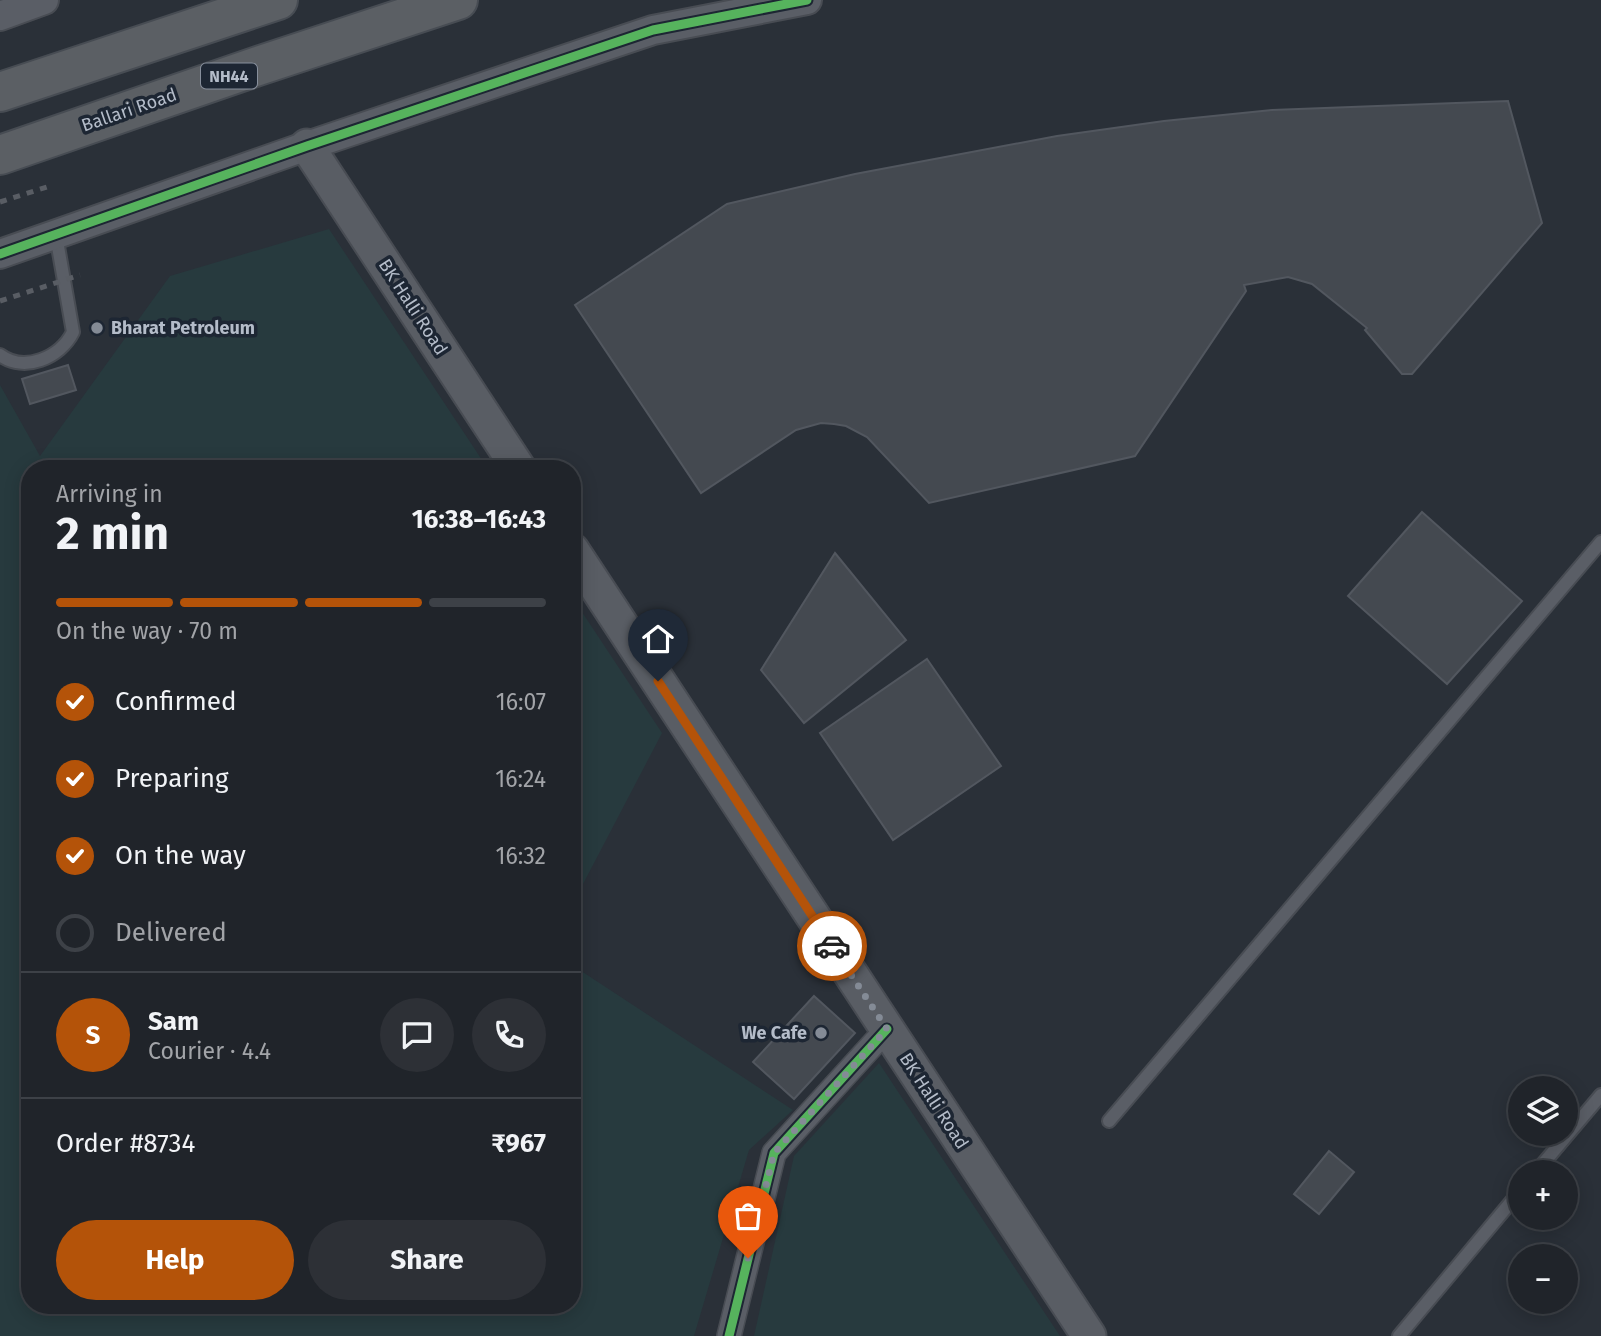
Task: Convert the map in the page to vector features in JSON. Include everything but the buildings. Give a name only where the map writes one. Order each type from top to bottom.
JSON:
[{"type":"highway","points":[[0,93],[278,0]]},
{"type":"highway","name":"Ballari Road","points":[[0,155],[458,0]]},
{"type":"main road","name":"BK Halli Road","points":[[307,146],[513,460]]},
{"type":"main road","name":"BK Halli Road","points":[[581,564],[1089,1336]]},
{"type":"street","points":[[0,16],[44,0]]},
{"type":"street","points":[[0,254],[307,146],[653,30],[807,0]]},
{"type":"street","points":[[729,1336],[774,1153],[887,1029]]},
{"type":"lane","points":[[0,355],[10,363],[22,365],[38,361],[62,345],[73,332],[56,234]]},
{"type":"lane","points":[[1109,1121],[1601,542]]},
{"type":"lane","points":[[1546,1160],[1601,1095]]},
{"type":"lane","points":[[1399,1336],[1508,1206]]},
{"type":"green space","points":[[329,229],[482,460],[21,460],[21,1314],[581,1314],[581,971],[793,1110],[749,1150],[694,1336],[0,1336],[0,385],[40,456],[170,276]]},
{"type":"green space","points":[[581,611],[662,733],[581,888]]},
{"type":"green space","points":[[879,1063],[1060,1336],[754,1336],[794,1156]]},
{"type":"railway","points":[[0,202],[53,185]]},
{"type":"railway","points":[[0,301],[80,275]]},
{"type":"cycle path","points":[[0,254],[307,146],[653,30],[807,0]]},
{"type":"cycle path","points":[[729,1336],[774,1153],[887,1029]]},
{"type":"way so far","points":[[748,1258],[774,1153],[887,1029],[832,946]]},
{"type":"place","name":"Bharat Petroleum","points":[[97,328]]},
{"type":"place","name":"We Cafe","points":[[821,1033]]},
{"type":"route","points":[[658,681],[832,946]]}]
